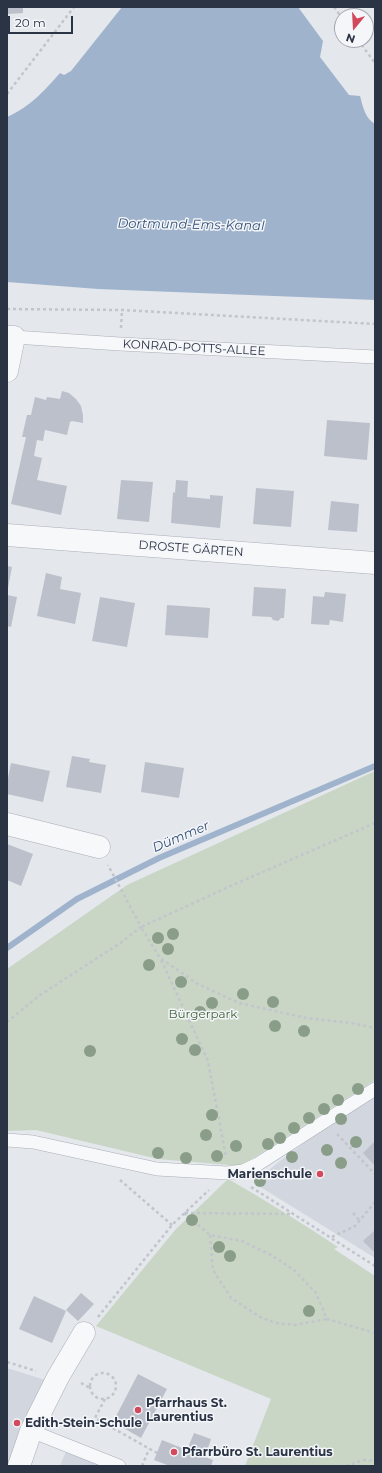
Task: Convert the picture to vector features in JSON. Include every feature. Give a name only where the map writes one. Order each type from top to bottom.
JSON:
[{"type":"street","points":[[7,371],[10,337]]},
{"type":"street","name":"DROSTE GÄRTEN","points":[[7,535],[375,563]]},
{"type":"street","points":[[7,824],[102,853]]},
{"type":"street","points":[[19,1466],[31,1431],[58,1377],[84,1333]]},
{"type":"lane","name":"KONRAD-POTTS-ALLEE","points":[[10,337],[375,357]]},
{"type":"lane","points":[[7,1140],[33,1142],[157,1169],[226,1173],[243,1171],[258,1164],[375,1089]]},
{"type":"lane","points":[[31,1431],[120,1466]]},
{"type":"path","points":[[7,94],[74,7]]},
{"type":"path","points":[[364,48],[375,63]]},
{"type":"path","points":[[7,308],[122,310],[375,324]]},
{"type":"path","points":[[7,1022],[40,995],[119,944],[141,927],[375,823]]},
{"type":"path","points":[[84,1333],[172,1225],[226,1173],[226,1157],[223,1136],[208,1061],[160,958],[122,894],[102,853]]},
{"type":"path","points":[[160,958],[198,984],[239,1003],[306,1018],[351,1023],[375,1028]]},
{"type":"path","points":[[324,1122],[375,1174]]},
{"type":"path","points":[[90,1154],[172,1225]]},
{"type":"path","points":[[226,1173],[295,1214],[375,1266]]},
{"type":"path","points":[[331,1237],[355,1226],[375,1202]]},
{"type":"path","points":[[184,1212],[295,1214]]},
{"type":"path","points":[[184,1212],[210,1235],[242,1241],[271,1255],[294,1270],[316,1293],[327,1318]]},
{"type":"path","points":[[353,1213],[360,1221]]},
{"type":"path","points":[[210,1235],[213,1270],[232,1298],[262,1318],[276,1323],[295,1325],[327,1318],[375,1333]]},
{"type":"path","points":[[7,1362],[58,1377]]},
{"type":"path","points":[[106,1399],[97,1398],[92,1394],[90,1388],[91,1381],[95,1376],[101,1373],[107,1373],[112,1376],[116,1381],[117,1387],[115,1393],[106,1399],[95,1418],[157,1453]]},
{"type":"path","points":[[142,1466],[149,1449]]},
{"type":"path","points":[[346,1466],[363,1460],[375,1461]]},
{"type":"shaded area","name":"Marienschule","points":[[375,1096],[375,1258],[254,1183],[313,1136]]},
{"type":"shaded area","name":"Edith-Stein-Schule","points":[[7,1368],[45,1380],[7,1466]]},
{"type":"shaded area","points":[[67,1449],[103,1466],[60,1466]]},
{"type":"green space","name":"Bürgerpark","points":[[375,771],[375,1080],[241,1166],[158,1159],[36,1130],[7,1131],[7,969],[127,885]]},
{"type":"green space","points":[[228,1179],[270,1203],[338,1247],[334,1249],[375,1276],[375,1466],[245,1466],[271,1399],[96,1326],[176,1229]]},
{"type":"water","name":"Dortmund-Ems-Kanal","points":[[122,7],[298,7],[323,41],[320,57],[349,95],[360,96],[363,108],[369,119],[375,124],[375,300],[98,289],[7,282],[7,117],[30,103],[60,73],[64,75],[71,71]]},
{"type":"building","points":[[7,7],[23,7],[23,13],[7,14]]},
{"type":"building","points":[[62,391],[69,393],[81,406],[83,423],[70,422],[67,435],[45,430],[43,441],[37,440],[34,456],[42,458],[37,480],[67,486],[61,515],[11,504],[26,437],[22,437],[27,415],[31,415],[35,397],[46,400],[47,397],[60,399]]},
{"type":"building","points":[[327,420],[370,423],[367,460],[324,456]]},
{"type":"building","points":[[121,480],[153,482],[149,522],[117,519]]},
{"type":"building","points":[[176,480],[188,481],[187,497],[210,499],[210,495],[223,496],[220,528],[171,523],[173,492],[175,493]]},
{"type":"building","points":[[256,488],[294,491],[291,527],[253,524]]},
{"type":"building","points":[[331,501],[359,504],[357,532],[328,530]]},
{"type":"building","points":[[7,566],[12,567],[8,588],[7,588]]},
{"type":"building","points":[[46,573],[62,577],[60,589],[81,593],[75,624],[37,616]]},
{"type":"building","points":[[254,587],[286,589],[284,618],[281,618],[278,621],[273,620],[271,617],[252,616]]},
{"type":"building","points":[[325,592],[346,594],[343,622],[330,620],[329,625],[311,624],[313,596],[324,597]]},
{"type":"building","points":[[7,595],[17,597],[11,627],[7,626]]},
{"type":"building","points":[[100,597],[135,603],[127,647],[92,641]]},
{"type":"building","points":[[167,605],[210,608],[208,638],[165,635]]},
{"type":"building","points":[[72,756],[90,759],[89,762],[106,765],[101,793],[66,787]]},
{"type":"building","points":[[145,762],[184,768],[179,798],[141,792]]},
{"type":"building","points":[[11,763],[50,771],[43,802],[7,794],[7,783]]},
{"type":"building","points":[[7,844],[33,854],[21,886],[7,880]]},
{"type":"building","points":[[375,1141],[375,1166],[363,1153]]},
{"type":"building","points":[[375,1230],[375,1253],[363,1241]]},
{"type":"building","points":[[81,1293],[94,1304],[78,1321],[66,1310]]},
{"type":"building","points":[[34,1296],[66,1311],[52,1343],[19,1329]]},
{"type":"building","name":"Pfarrhaus St. Laurentius","points":[[138,1374],[167,1389],[141,1438],[113,1422]]},
{"type":"building","name":"Pfarrbüro St. Laurentius","points":[[194,1433],[211,1439],[205,1457],[213,1460],[211,1466],[170,1466],[154,1460],[162,1440],[187,1450]]},
{"type":"waterway","name":"Dümmer","points":[[7,948],[77,899],[159,858],[375,766]]},
{"type":"place","name":"Marienschule","points":[[320,1174]]},
{"type":"place","name":"Pfarrhaus St. Laurentius","points":[[138,1410]]},
{"type":"place","name":"Edith-Stein-Schule","points":[[17,1423]]},
{"type":"place","name":"Pfarrbüro St. Laurentius","points":[[174,1452]]}]
